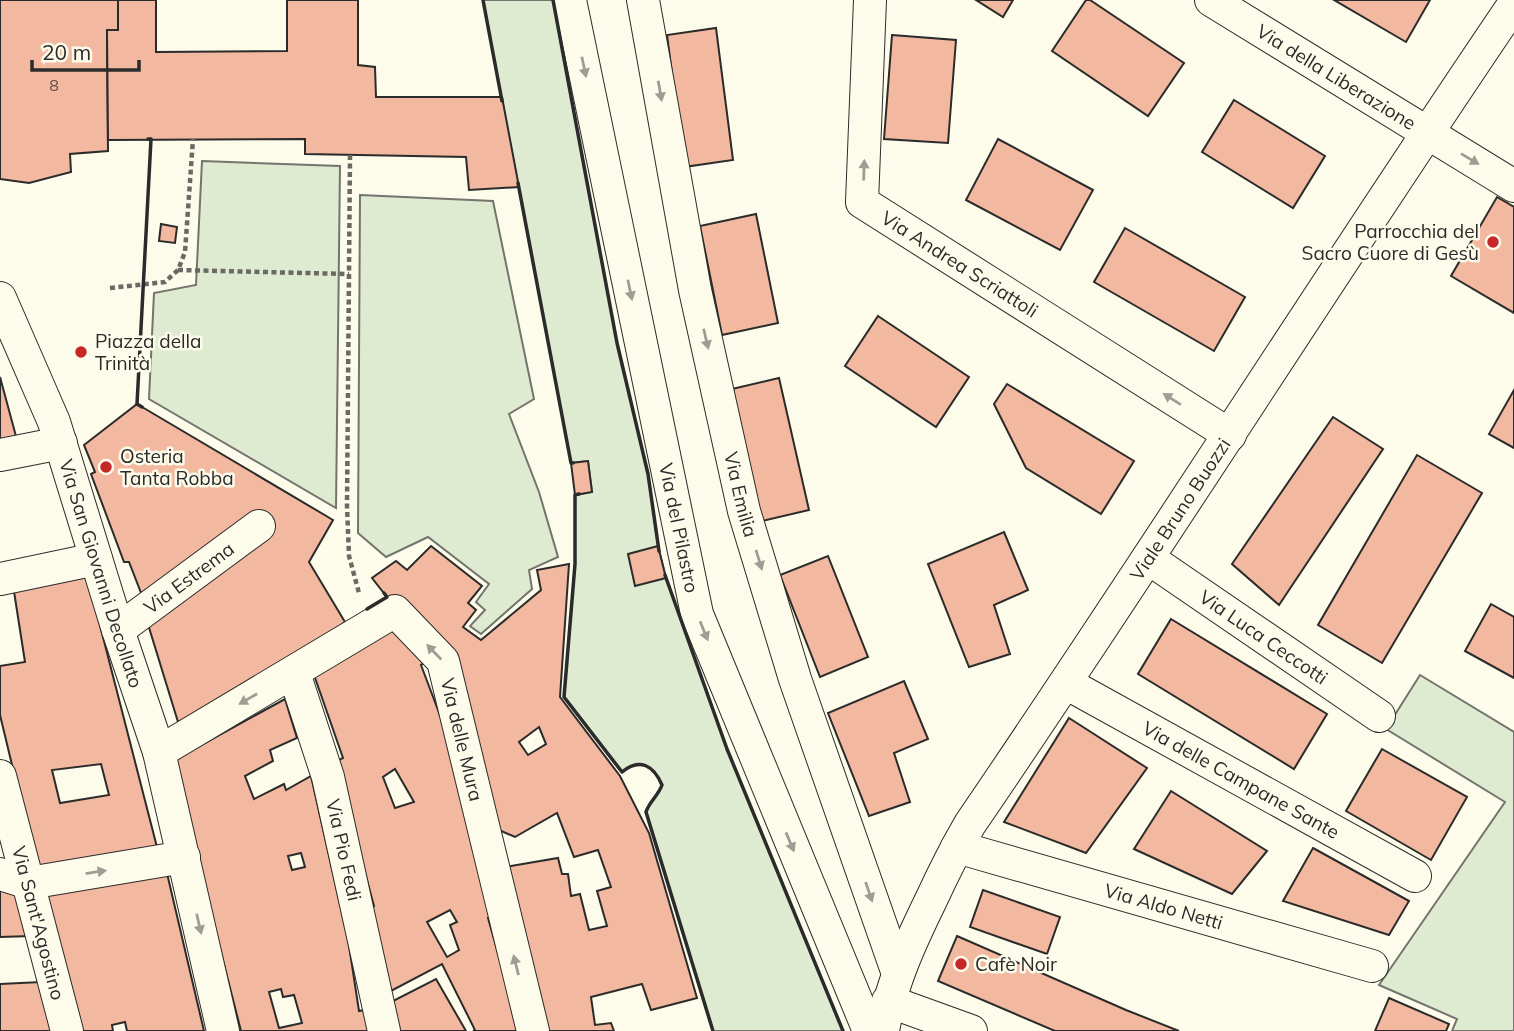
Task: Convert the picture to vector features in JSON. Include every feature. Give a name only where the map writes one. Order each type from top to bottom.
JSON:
[{"type":"street","name":"Via del Pilastro","points":[[570,0],[697,614],[869,1031]]},
{"type":"street","name":"Via Emilia","points":[[643,0],[695,290],[744,511],[890,1002]]},
{"type":"street","name":"Via Andrea Scriattoli","points":[[870,0],[862,202],[1230,435]]},
{"type":"street","name":"Via della Liberazione","points":[[1211,0],[1514,186]]},
{"type":"street","name":"Viale Bruno Buozzi","points":[[890,1002],[906,951],[957,847],[1427,132],[1514,5]]},
{"type":"street","name":"Via San Giovanni Decollato","points":[[0,298],[61,443],[118,630],[159,751],[223,1031]]},
{"type":"street","points":[[0,455],[61,443]]},
{"type":"street","name":"Via Estrema","points":[[118,630],[259,526]]},
{"type":"street","name":"Via Luca Ceccotti","points":[[1149,558],[1379,716]]},
{"type":"street","points":[[0,579],[96,559]]},
{"type":"street","name":"Via delle Mura","points":[[159,751],[395,611],[443,661],[533,1031]]},
{"type":"street","name":"Via Pio Fedi","points":[[294,673],[328,777],[384,1031]]},
{"type":"street","name":"Via delle Campane Sante","points":[[1066,683],[1415,876]]},
{"type":"street","name":"Via Sant'Agostino","points":[[0,776],[14,878],[67,1031]]},
{"type":"street","name":"Via Aldo Netti","points":[[957,847],[1372,966]]},
{"type":"street","points":[[14,878],[184,858]]},
{"type":"street","points":[[890,1002],[971,1031]]},
{"type":"path","points":[[110,288],[165,282],[178,270],[185,252],[193,139]]},
{"type":"path","points":[[350,155],[346,506],[349,556],[364,611],[372,624]]},
{"type":"path","points":[[178,270],[349,274]]},
{"type":"green space","points":[[483,0],[553,0],[617,343],[648,474],[658,546],[666,578],[727,749],[843,1031],[713,1031],[646,812],[662,786],[655,773],[646,766],[635,765],[622,772],[564,697],[575,564],[575,495],[592,492],[588,461],[571,463]]},
{"type":"green space","points":[[202,161],[340,166],[336,508],[149,399],[154,293],[196,285]]},
{"type":"green space","points":[[360,195],[493,201],[534,399],[509,414],[539,492],[558,557],[529,570],[532,589],[481,634],[470,626],[485,610],[476,602],[489,584],[428,537],[386,557],[358,533]]},
{"type":"green space","points":[[1420,675],[1514,732],[1514,1031],[1452,1031],[1457,1019],[1379,985],[1505,802],[1386,729]]},
{"type":"building","points":[[0,0],[118,0],[118,30],[107,30],[108,151],[70,154],[71,172],[29,183],[0,179]]},
{"type":"building","points":[[118,0],[156,0],[156,52],[287,51],[287,0],[358,0],[358,65],[375,67],[376,97],[502,97],[519,187],[469,190],[466,157],[305,154],[305,139],[108,140],[107,30],[118,30]]},
{"type":"building","points":[[976,0],[1013,0],[1003,17]]},
{"type":"building","points":[[1086,0],[1090,0],[1184,63],[1148,116],[1052,51]]},
{"type":"building","points":[[1334,0],[1430,0],[1406,42]]},
{"type":"building","points":[[716,28],[733,160],[684,167],[667,35]]},
{"type":"building","points":[[892,35],[956,40],[948,143],[884,139]]},
{"type":"building","points":[[1234,100],[1325,156],[1293,208],[1202,152]]},
{"type":"building","points":[[998,139],[1093,190],[1060,250],[966,200]]},
{"type":"building","name":"Parrocchia del Sacro Cuore di Gesù","points":[[1497,197],[1514,207],[1514,313],[1451,276]]},
{"type":"building","points":[[756,214],[778,323],[722,335],[700,226]]},
{"type":"building","points":[[161,224],[177,227],[175,243],[159,241]]},
{"type":"building","points":[[1125,228],[1245,297],[1214,351],[1094,282]]},
{"type":"building","points":[[878,316],[969,377],[936,427],[845,366]]},
{"type":"building","points":[[0,377],[20,451],[0,453]]},
{"type":"building","points":[[779,378],[809,510],[762,521],[732,389]]},
{"type":"building","points":[[1007,384],[1134,461],[1101,514],[1026,468],[994,404]]},
{"type":"building","points":[[1514,390],[1514,448],[1489,434]]},
{"type":"building","points":[[137,404],[333,520],[309,562],[345,622],[295,659],[237,696],[178,722],[147,621],[143,598],[129,562],[124,562],[91,474],[95,472],[84,445]]},
{"type":"building","points":[[1333,417],[1383,449],[1279,605],[1232,564]]},
{"type":"building","points":[[1417,455],[1482,493],[1382,663],[1318,625]]},
{"type":"building","points":[[588,461],[592,492],[575,495],[571,463]]},
{"type":"building","points":[[1004,532],[1028,590],[994,605],[1010,654],[969,667],[928,564]]},
{"type":"building","points":[[431,546],[482,586],[468,603],[476,610],[463,627],[481,640],[541,590],[537,570],[569,564],[560,697],[620,776],[649,833],[697,998],[651,1010],[642,984],[591,997],[595,1025],[611,1023],[614,1031],[544,1031],[505,867],[558,858],[562,874],[568,874],[571,896],[580,894],[589,930],[607,926],[597,891],[611,887],[598,850],[574,857],[557,813],[515,837],[499,830],[458,664],[387,597],[372,578],[396,561],[407,570]],"holes":[[[539,727],[546,744],[528,755],[519,742]]]},
{"type":"building","points":[[658,546],[666,578],[635,586],[628,554]]},
{"type":"building","points":[[828,556],[868,657],[820,677],[780,575]]},
{"type":"building","points":[[86,571],[159,855],[38,873],[0,715],[0,666],[25,662],[13,585]],"holes":[[[101,764],[109,795],[60,803],[52,770]]]},
{"type":"building","points":[[1491,604],[1514,617],[1514,678],[1465,651]]},
{"type":"building","points":[[1171,619],[1327,714],[1294,769],[1138,674]]},
{"type":"building","points":[[397,621],[427,661],[421,665],[441,718],[494,916],[488,918],[520,1031],[473,1031],[475,1030],[442,964],[389,992],[368,908],[374,906],[335,762],[343,758],[313,672]],"holes":[[[395,769],[414,802],[395,808],[383,777]],[[450,910],[457,922],[450,925],[459,950],[447,957],[427,922]]]},
{"type":"building","points":[[904,681],[928,739],[894,753],[910,802],[869,816],[828,713]]},
{"type":"building","points":[[285,699],[297,738],[270,750],[273,761],[245,776],[254,799],[284,784],[286,790],[311,776],[348,939],[359,1011],[365,1010],[369,1031],[241,1031],[172,761]],"holes":[[[301,853],[305,867],[292,870],[288,856]],[[281,989],[283,997],[294,995],[302,1023],[279,1028],[269,992]]]},
{"type":"building","points":[[1069,718],[1147,768],[1086,853],[1004,822]]},
{"type":"building","points":[[1382,749],[1467,797],[1431,860],[1346,811]]},
{"type":"building","points":[[1171,791],[1267,851],[1232,894],[1134,849]]},
{"type":"building","points":[[1313,848],[1409,901],[1389,935],[1283,901]]},
{"type":"building","points":[[166,869],[204,1031],[127,1031],[125,1022],[112,1025],[113,1031],[76,1031],[41,893]]},
{"type":"building","points":[[21,884],[31,936],[0,937],[0,885]]},
{"type":"building","points":[[983,890],[1060,917],[1047,954],[970,927]]},
{"type":"building","points":[[957,936],[1179,1031],[1055,1031],[938,981]]},
{"type":"building","points":[[436,979],[466,1031],[396,1031],[389,1003]]},
{"type":"building","points":[[41,982],[54,1031],[0,1031],[0,984]]},
{"type":"building","points":[[1389,998],[1449,1024],[1446,1031],[1375,1031]]},
{"type":"wall","points":[[483,0],[502,101]]},
{"type":"wall","points":[[553,0],[617,343],[648,474],[659,551]]},
{"type":"wall","points":[[142,407],[137,404],[151,139],[148,139]]},
{"type":"wall","points":[[518,183],[573,463]]},
{"type":"wall","points":[[579,494],[575,495],[575,564],[564,697],[622,772],[635,765],[646,766],[655,773],[662,785],[646,812],[713,1031]]},
{"type":"wall","points":[[665,575],[727,749],[843,1031]]},
{"type":"wall","points":[[367,609],[387,597],[384,593]]},
{"type":"place","name":"Parrocchia del Sacro Cuore di Gesù","points":[[1493,242]]},
{"type":"place","name":"Piazza della Trinità","points":[[81,352]]},
{"type":"place","name":"Osteria Tanta Robba","points":[[106,467]]},
{"type":"place","name":"Cafè Noir","points":[[961,964]]}]
